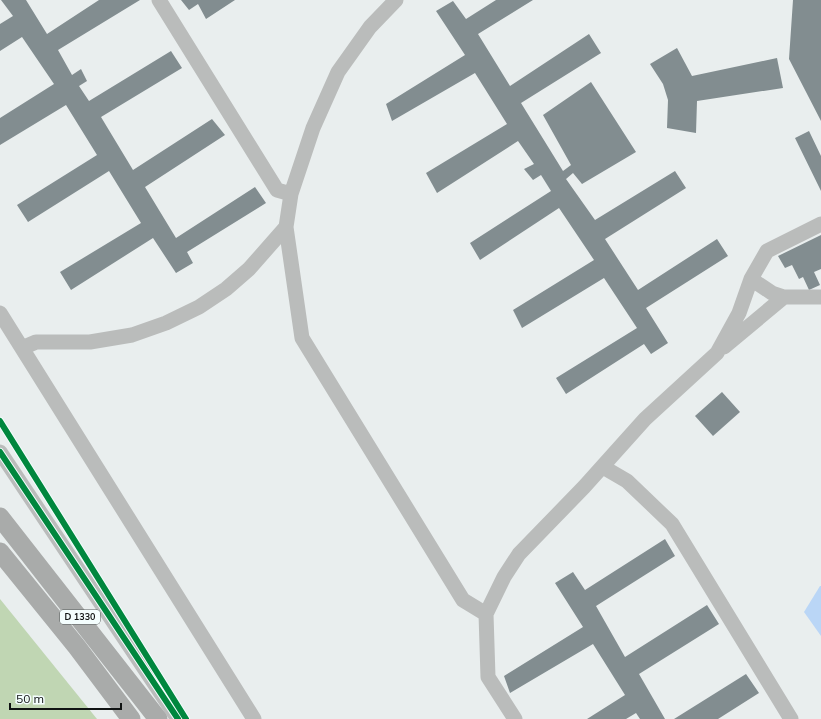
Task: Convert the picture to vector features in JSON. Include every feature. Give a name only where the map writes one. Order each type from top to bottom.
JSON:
[{"type":"main road","name":"D 1330","points":[[0,517],[158,719]]},
{"type":"main road","points":[[0,552],[112,693]]},
{"type":"main road","name":"D 1330","points":[[0,565],[112,693],[131,719]]},
{"type":"street","points":[[159,0],[277,190],[291,194]]},
{"type":"street","points":[[396,0],[370,27],[338,72],[313,128],[291,194],[286,227],[302,338],[463,600],[486,614]]},
{"type":"street","points":[[717,353],[739,312],[751,279],[767,251],[821,224]]},
{"type":"street","points":[[22,348],[36,342],[90,342],[125,336],[166,323],[199,307],[226,289],[249,269],[286,227]]},
{"type":"street","points":[[751,279],[772,293],[784,297],[821,297]]},
{"type":"street","points":[[515,719],[488,677],[486,614],[504,577],[519,554],[603,467],[645,419],[717,353],[784,297]]},
{"type":"street","points":[[0,313],[254,719]]},
{"type":"street","points":[[0,452],[178,719]]},
{"type":"street","points":[[603,467],[627,481],[672,524],[791,719]]},
{"type":"green space","points":[[0,599],[97,719],[0,719]]},
{"type":"water","points":[[821,586],[821,636],[804,612]]},
{"type":"building","points":[[1,0],[26,0],[47,34],[99,0],[140,0],[58,50],[72,75],[81,69],[87,81],[79,86],[89,101],[171,51],[182,68],[101,117],[133,170],[212,119],[225,135],[145,187],[176,238],[255,187],[266,203],[187,252],[193,263],[176,273],[153,238],[71,290],[60,272],[141,223],[109,171],[28,222],[17,205],[97,155],[66,105],[0,145],[0,118],[54,84],[22,37],[0,51],[0,24],[13,16]]},
{"type":"building","points":[[181,0],[235,0],[206,19],[198,4],[189,10]]},
{"type":"building","points":[[496,0],[533,0],[478,34],[510,86],[589,34],[601,53],[521,103],[563,171],[571,165],[543,115],[591,82],[636,152],[582,184],[573,173],[566,179],[595,220],[675,171],[686,188],[605,239],[638,290],[717,239],[728,256],[646,308],[668,343],[651,354],[644,344],[566,394],[556,378],[637,328],[604,278],[522,328],[513,310],[594,260],[559,208],[480,260],[470,243],[551,191],[541,175],[533,180],[524,169],[534,164],[518,141],[437,193],[426,173],[507,124],[475,73],[392,121],[386,104],[465,55],[436,11],[453,1],[466,19]]},
{"type":"building","points":[[793,0],[821,0],[821,121],[789,59]]},
{"type":"building","points":[[677,48],[692,76],[777,58],[783,88],[697,101],[696,133],[667,128],[668,100],[663,84],[650,64]]},
{"type":"building","points":[[809,131],[821,156],[821,191],[795,138]]},
{"type":"building","points":[[821,235],[821,269],[814,272],[820,285],[809,290],[803,277],[799,279],[792,265],[785,268],[778,256]]},
{"type":"building","points":[[722,392],[740,412],[713,436],[695,416]]},
{"type":"building","points":[[665,539],[675,556],[596,606],[625,657],[707,605],[719,624],[639,674],[665,719],[640,719],[636,713],[626,719],[587,719],[625,695],[593,644],[510,693],[504,676],[583,627],[555,583],[573,572],[585,590]]},
{"type":"building","points":[[746,674],[759,693],[718,719],[674,719]]},
{"type":"cycle path","points":[[0,421],[186,719]]},
{"type":"cycle path","points":[[0,452],[178,719]]}]
